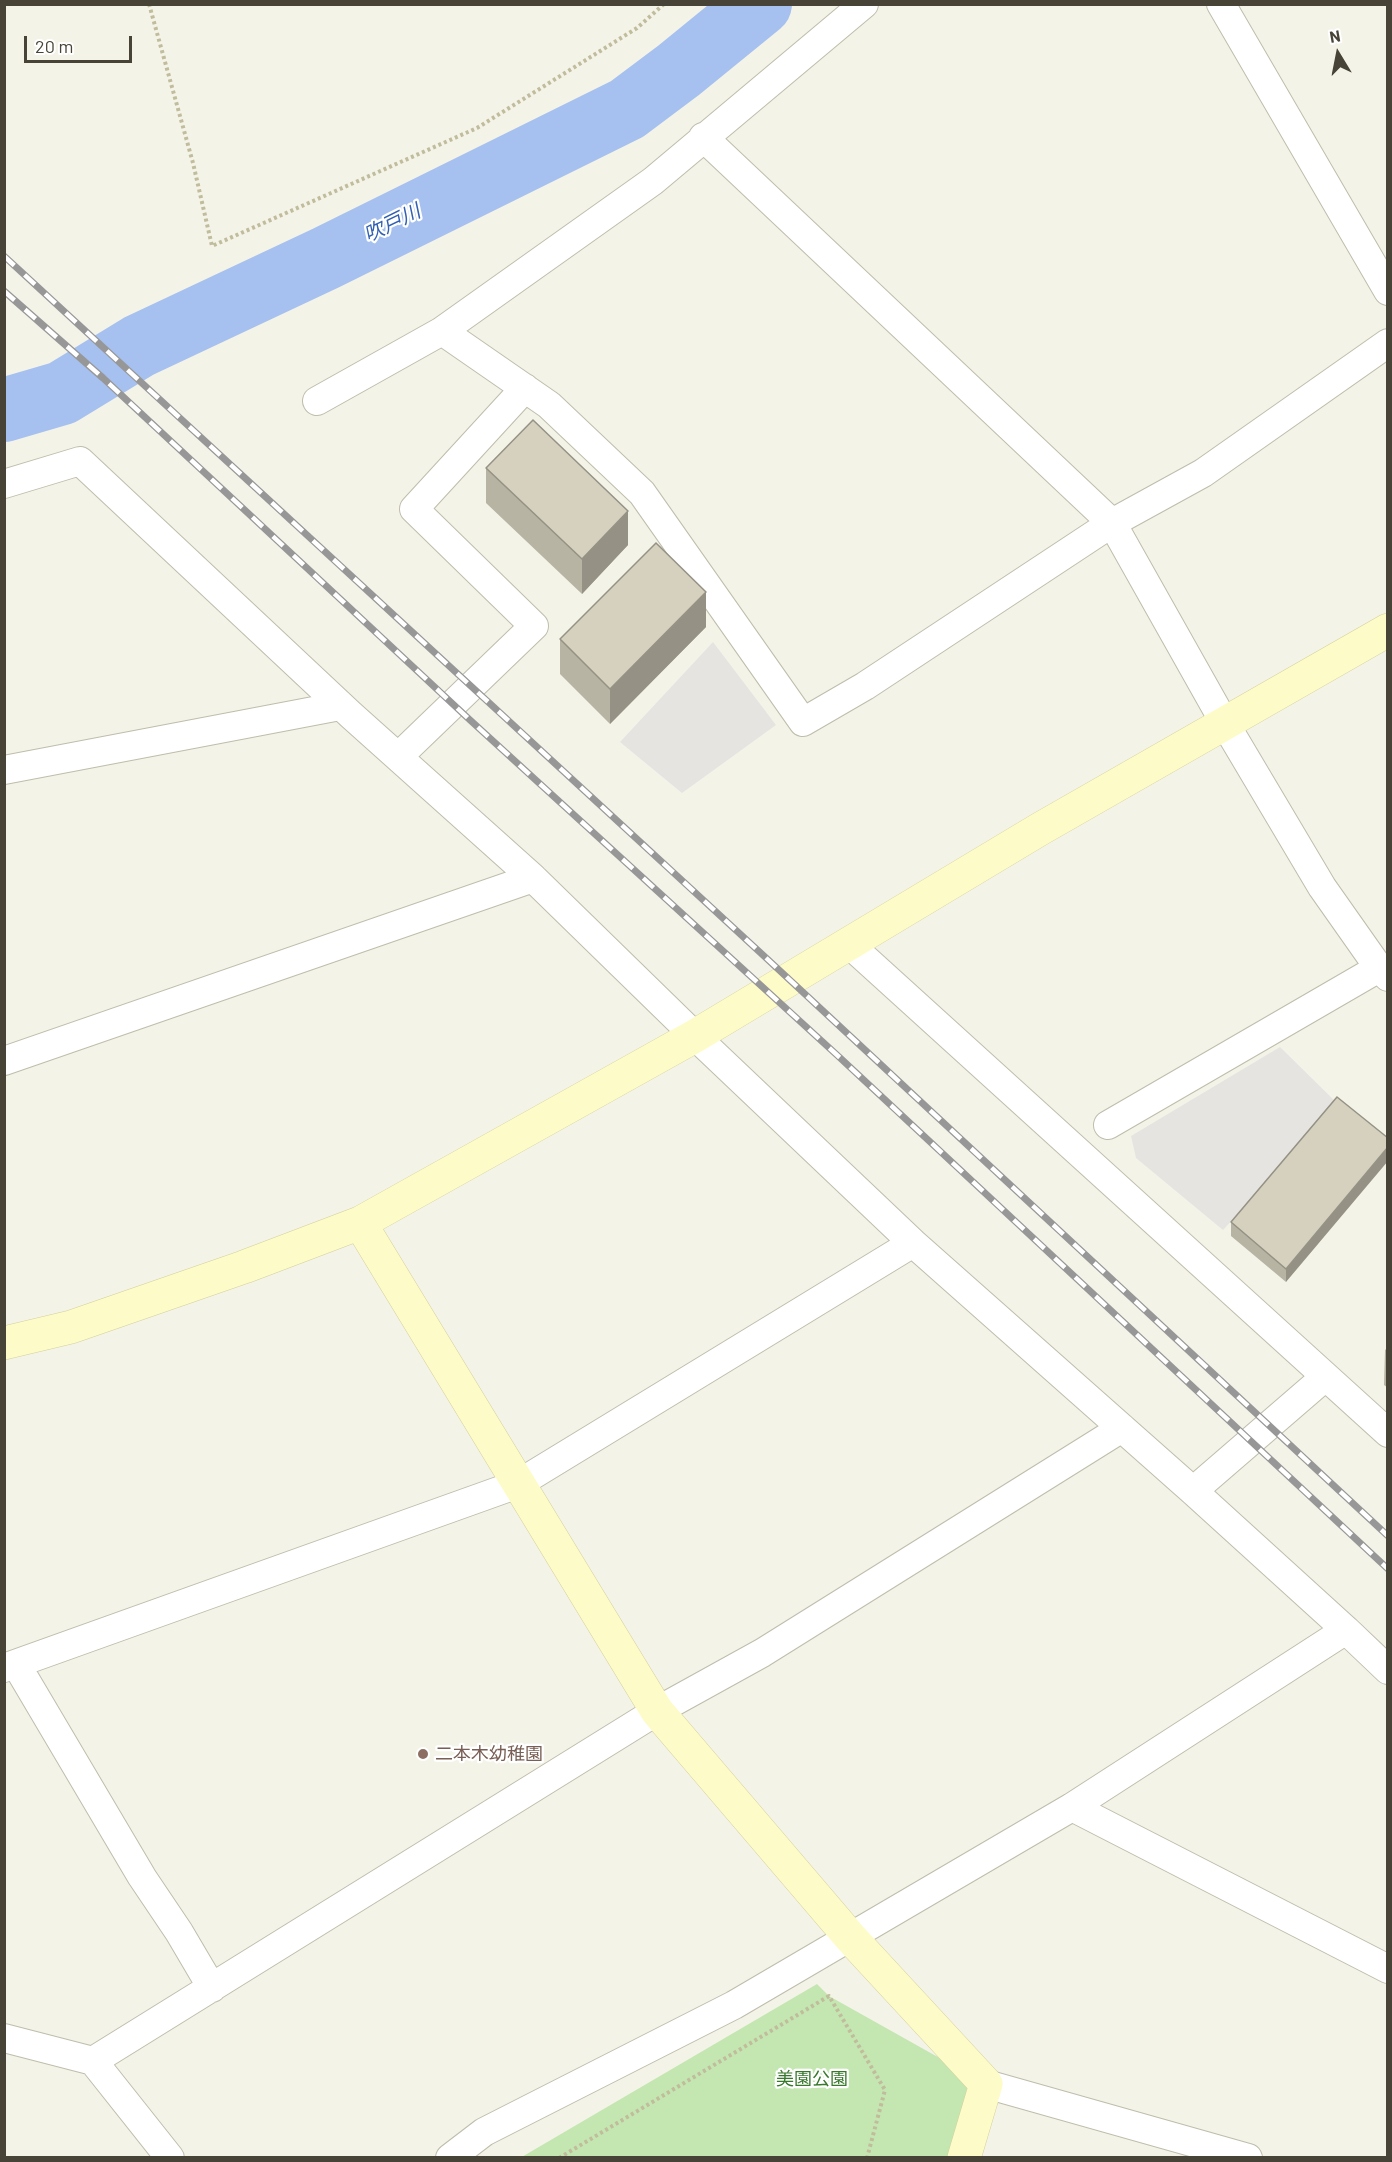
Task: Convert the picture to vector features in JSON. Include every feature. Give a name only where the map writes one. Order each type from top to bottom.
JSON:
[{"type":"street","points":[[317,401],[442,331],[654,181],[703,137],[864,4]]},
{"type":"street","points":[[1221,4],[1388,291]]},
{"type":"street","points":[[703,137],[1113,523],[1224,722],[1322,887],[1383,972],[1108,1125]]},
{"type":"street","points":[[442,331],[549,405],[642,493],[803,722],[865,686],[1113,523],[1203,472],[1388,344]]},
{"type":"street","points":[[398,757],[534,626],[414,509],[525,388]]},
{"type":"street","points":[[4,484],[80,461],[340,706],[533,878],[913,1243],[1193,1491],[1388,1670]]},
{"type":"street","points":[[4,1343],[71,1327],[244,1267],[360,1223],[695,1036],[1050,823],[1388,630]]},
{"type":"street","points":[[4,770],[340,706]]},
{"type":"street","points":[[4,1061],[533,878]]},
{"type":"street","points":[[849,944],[1388,1433]]},
{"type":"street","points":[[360,1223],[657,1711],[850,1937],[986,2084],[1248,2157]]},
{"type":"street","points":[[212,1988],[179,1932],[10,1666],[518,1484],[913,1243]]},
{"type":"street","points":[[1193,1491],[1325,1377]]},
{"type":"street","points":[[93,2061],[657,1711],[762,1653],[1122,1428]]},
{"type":"street","points":[[450,2157],[484,2132],[734,2005],[1072,1807],[1347,1630]]},
{"type":"street","points":[[1072,1807],[1388,1969]]},
{"type":"street","points":[[4,2038],[93,2061],[170,2157]]},
{"type":"street","points":[[964,2157],[986,2084]]},
{"type":"path","points":[[149,4],[193,162],[212,246],[477,128],[637,28],[664,4]]},
{"type":"path","points":[[559,2157],[828,1996],[885,2090],[867,2157]]},
{"type":"green space","name":"美園公園","points":[[817,1984],[829,1996],[986,2084],[953,2157],[520,2158]]},
{"type":"shaded area","points":[[713,642],[776,725],[682,793],[620,742]]},
{"type":"shaded area","points":[[1280,1047],[1339,1105],[1223,1230],[1136,1158],[1131,1136]]},
{"type":"building","points":[[533,420],[628,511],[582,559],[486,468]]},
{"type":"building","points":[[656,543],[706,592],[610,689],[560,639]]},
{"type":"building","points":[[1337,1097],[1388,1138],[1388,1147],[1286,1269],[1231,1222]]},
{"type":"waterway","name":"吹戸川","points":[[4,410],[62,393],[139,346],[326,258],[627,109],[760,4]]},
{"type":"railway","points":[[4,256],[764,956],[1388,1536]]},
{"type":"railway","points":[[4,291],[103,378],[470,720],[837,1055],[1388,1569]]},
{"type":"place","name":"二本木幼稚園","points":[[423,1754]]}]
